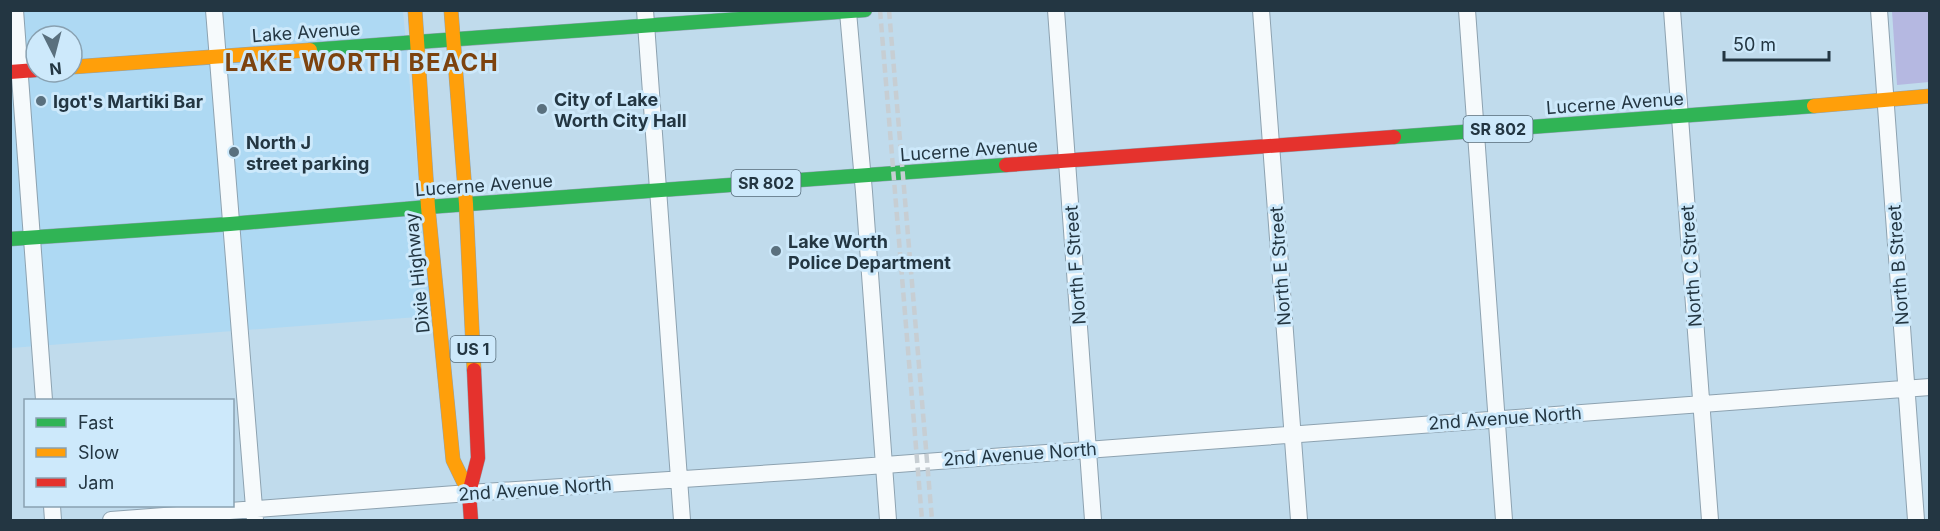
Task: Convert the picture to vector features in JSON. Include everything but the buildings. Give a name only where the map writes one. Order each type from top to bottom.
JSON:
[{"type":"main road","name":"Dixie Highway","points":[[415,10],[428,207],[453,460],[468,493],[471,520]]},
{"type":"main road","name":"Dixie Highway","points":[[451,10],[466,204],[478,458],[468,493]]},
{"type":"main road","name":"Lake Avenue","points":[[84,66],[453,39],[645,18],[866,10]]},
{"type":"main road","name":"Lucerne Avenue","points":[[10,239],[1929,96]]},
{"type":"street","points":[[15,10],[22,71],[44,399]]},
{"type":"street","points":[[214,10],[255,515]]},
{"type":"street","name":"North F Street","points":[[1056,10],[1094,520]]},
{"type":"street","name":"North E Street","points":[[1261,10],[1299,520]]},
{"type":"street","points":[[1467,10],[1504,520]]},
{"type":"street","name":"North C Street","points":[[1672,10],[1710,520]]},
{"type":"street","name":"North B Street","points":[[1879,10],[1916,520]]},
{"type":"street","points":[[848,12],[888,520]]},
{"type":"street","points":[[645,18],[682,520]]},
{"type":"street","name":"2nd Avenue North","points":[[111,520],[255,515],[468,493],[883,465],[1929,387]]},
{"type":"shaded area","points":[[11,11],[403,11],[431,316],[11,348]]},
{"type":"shaded area","points":[[1892,11],[1929,11],[1929,82],[1897,85]]},
{"type":"railway","points":[[880,10],[922,520]]},
{"type":"railway","points":[[889,10],[932,520]]},
{"type":"traffic: fast","points":[[417,42],[865,10]]},
{"type":"traffic: fast","points":[[310,50],[417,42]]},
{"type":"traffic: fast","points":[[1394,137],[1814,106]]},
{"type":"traffic: fast","points":[[428,207],[1006,165]]},
{"type":"traffic: fast","points":[[10,239],[230,224],[428,207]]},
{"type":"traffic: slow","points":[[415,10],[428,207],[453,460],[469,493]]},
{"type":"traffic: slow","points":[[451,10],[466,204],[474,370]]},
{"type":"traffic: slow","points":[[84,66],[310,50]]},
{"type":"traffic: slow","points":[[1814,106],[1930,96]]},
{"type":"traffic: jam","points":[[10,72],[24,71]]},
{"type":"traffic: jam","points":[[1006,165],[1394,137]]},
{"type":"traffic: jam","points":[[471,520],[469,493],[478,458],[474,370]]},
{"type":"place","name":"Igot's Martiki Bar","points":[[41,101]]},
{"type":"place","name":"City of Lake Worth City Hall","points":[[542,109]]},
{"type":"place","name":"North J street parking","points":[[234,152]]},
{"type":"place","name":"Lake Worth Police Department","points":[[776,251]]},
{"type":"district","name":"LAKE WORTH BEACH","points":[[362,62]]}]
